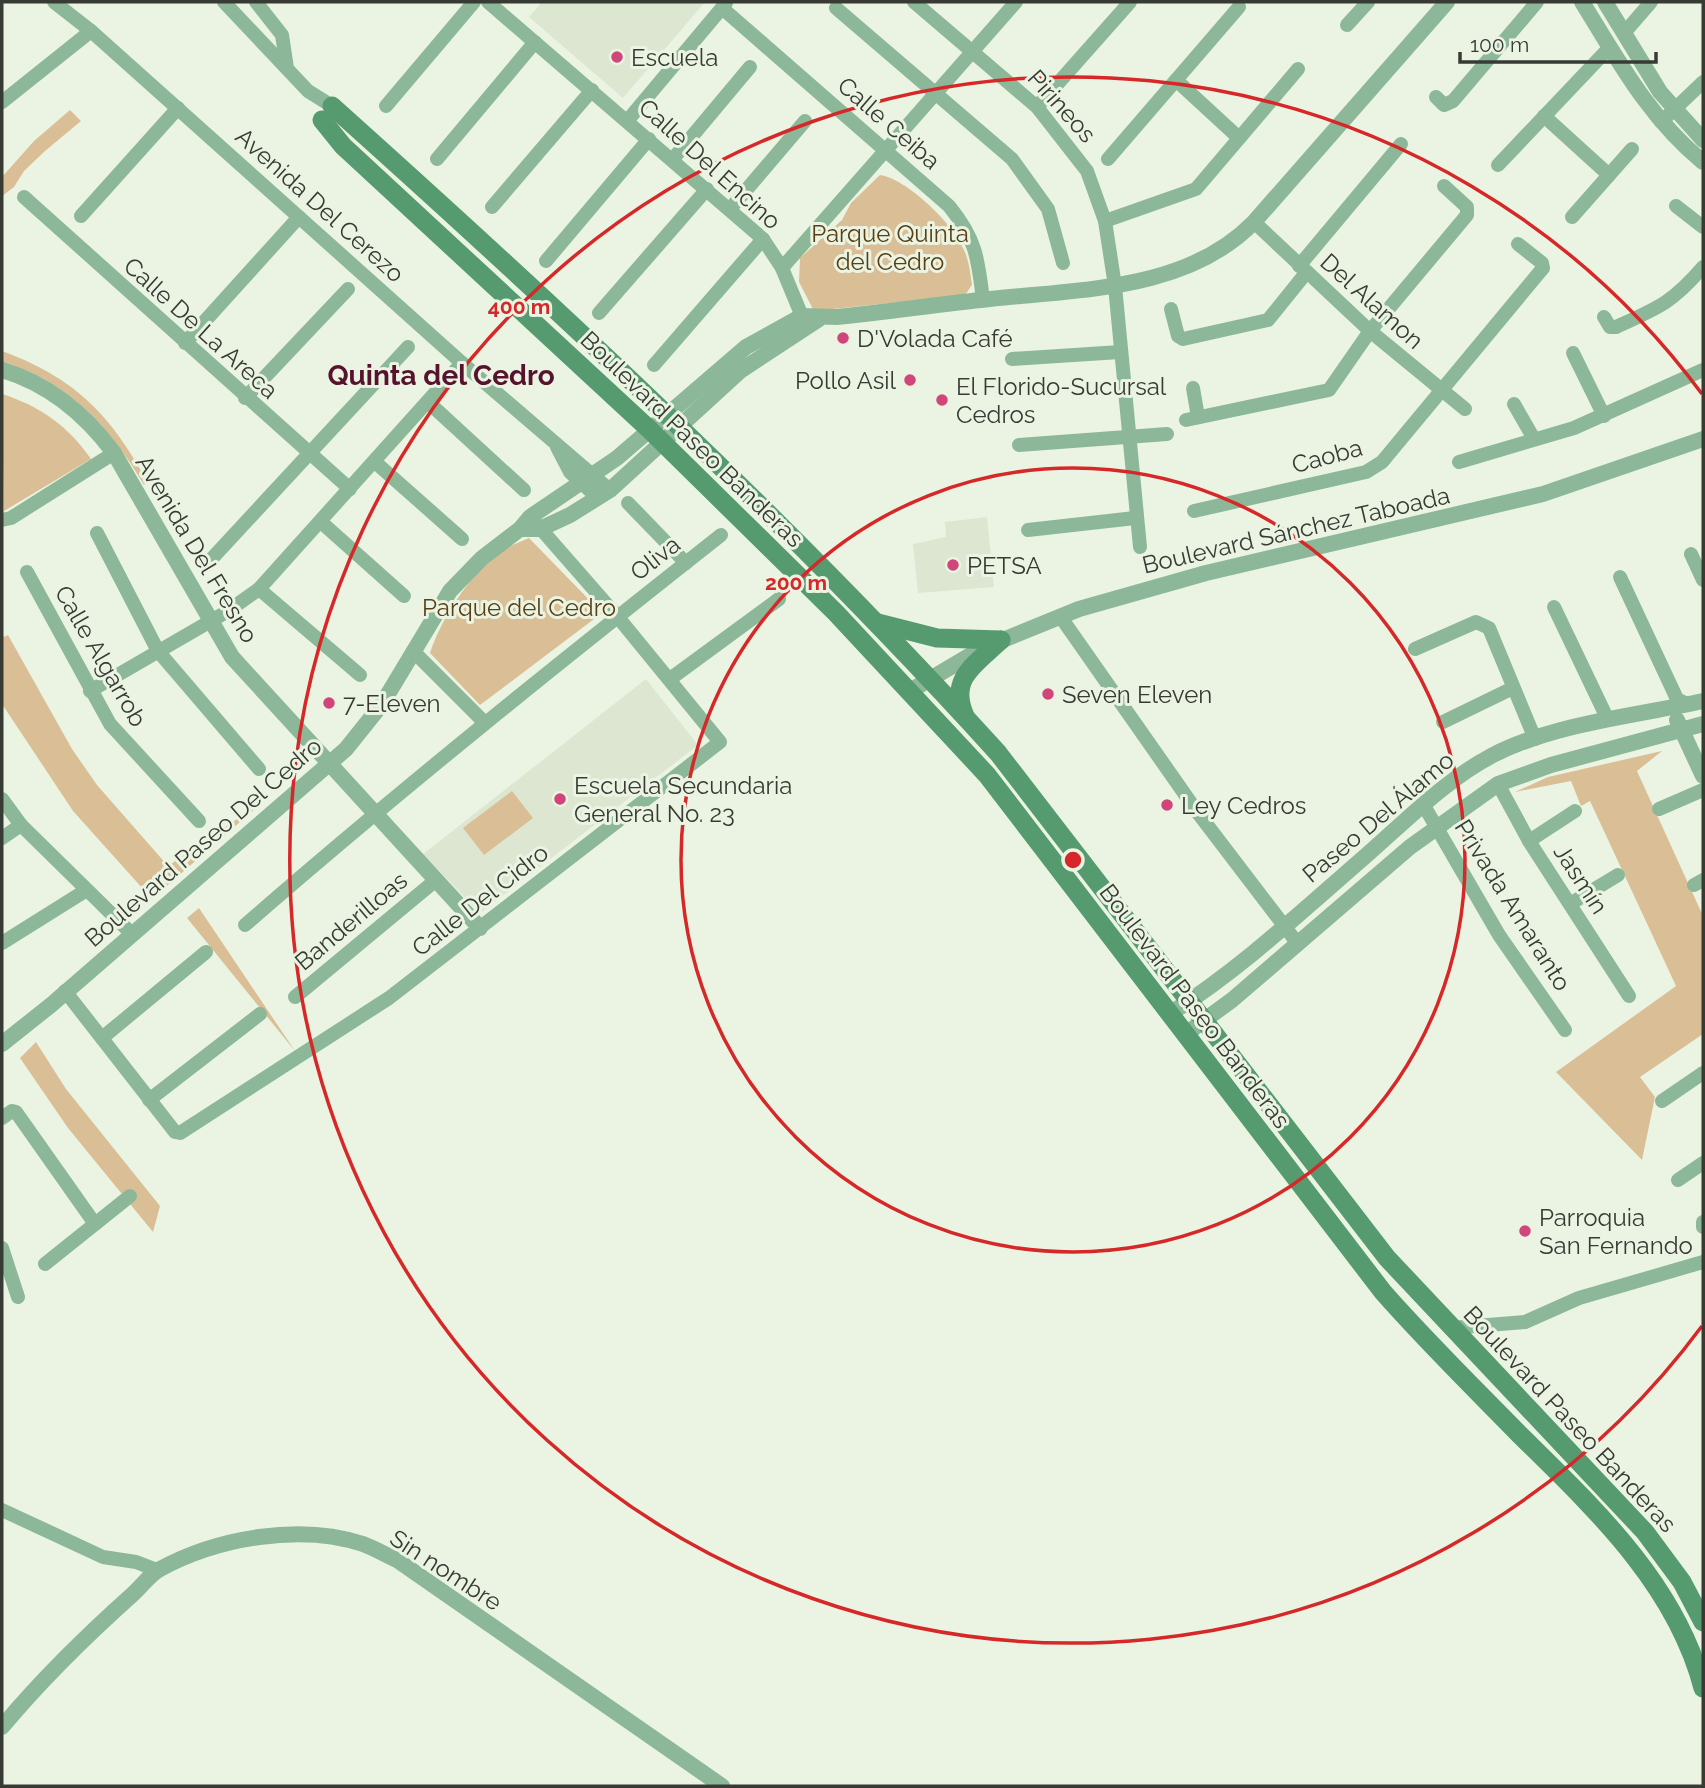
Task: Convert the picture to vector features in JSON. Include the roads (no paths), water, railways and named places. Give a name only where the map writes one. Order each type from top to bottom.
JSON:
[{"type":"main road","name":"Boulevard Paseo Banderas","points":[[327,113],[674,420],[929,678],[999,753],[1116,910],[1206,1020],[1387,1258],[1645,1531],[1682,1582],[1703,1622]]},
{"type":"main road","name":"Boulevard Paseo Banderas","points":[[327,113],[342,146],[656,437],[836,613],[987,775],[1383,1292],[1431,1346],[1594,1508],[1637,1559],[1681,1631],[1703,1688]]},
{"type":"main road","points":[[874,622],[912,635],[1001,640]]},
{"type":"main road","points":[[967,718],[958,700],[960,685],[967,672],[1001,640]]},
{"type":"street","name":"Avenida Del Cerezo","points":[[54,2],[91,31],[555,443],[604,494]]},
{"type":"street","name":"Boulevard Paseo Banderas","points":[[225,2],[327,113]]},
{"type":"street","points":[[256,2],[282,35],[288,68]]},
{"type":"street","points":[[386,106],[474,2]]},
{"type":"street","name":"Calle Del Encino","points":[[488,2],[763,239],[782,268],[809,321]]},
{"type":"street","name":"Pirineos","points":[[914,2],[1037,107],[1087,171],[1105,220],[1115,286],[1135,518],[1140,547]]},
{"type":"street","points":[[782,268],[1016,2]]},
{"type":"street","points":[[1037,107],[1130,2]]},
{"type":"street","points":[[1347,25],[1368,2]]},
{"type":"street","points":[[530,525],[604,494],[674,420],[809,321],[1115,286],[1174,271],[1234,242],[1447,2]]},
{"type":"street","points":[[1436,97],[1444,105],[1453,101],[1537,2]]},
{"type":"street","points":[[1582,2],[1661,122],[1703,162]]},
{"type":"street","points":[[1605,2],[1674,110],[1703,140]]},
{"type":"street","points":[[1625,32],[1651,2]]},
{"type":"street","points":[[628,120],[725,5]]},
{"type":"street","name":"Calle Ceiba","points":[[725,5],[949,206],[966,227],[976,247],[983,300]]},
{"type":"street","points":[[1108,159],[1239,7]]},
{"type":"street","points":[[836,8],[1012,159],[1048,209],[1063,263]]},
{"type":"street","points":[[2,102],[91,31]]},
{"type":"street","points":[[437,159],[535,42]]},
{"type":"street","points":[[1498,165],[1610,47]]},
{"type":"street","points":[[673,159],[750,67]]},
{"type":"street","points":[[1105,220],[1196,189],[1298,69]]},
{"type":"street","points":[[1176,80],[1239,138]]},
{"type":"street","points":[[1661,122],[1703,82]]},
{"type":"street","points":[[492,207],[592,90]]},
{"type":"street","points":[[81,216],[178,108]]},
{"type":"street","points":[[1544,116],[1609,175]]},
{"type":"street","points":[[730,209],[805,121]]},
{"type":"street","points":[[546,261],[649,139]]},
{"type":"street","points":[[1171,309],[1178,336],[1183,339],[1262,323],[1274,315],[1302,269],[1401,144]]},
{"type":"street","points":[[1572,217],[1632,149]]},
{"type":"street","points":[[1193,388],[1192,419],[1327,392],[1370,331],[1467,215],[1467,207],[1444,186]]},
{"type":"street","points":[[599,313],[707,189]]},
{"type":"street","name":"Calle De La Areca","points":[[24,197],[307,454],[351,489]]},
{"type":"street","points":[[1676,206],[1703,226]]},
{"type":"street","points":[[185,343],[299,217]]},
{"type":"street","name":"Del Alamon","points":[[1254,222],[1370,331],[1442,393],[1465,409]]},
{"type":"street","points":[[654,365],[763,239]]},
{"type":"street","name":"Caoba","points":[[1194,511],[1374,469],[1442,393],[1543,268],[1542,263],[1518,244]]},
{"type":"street","points":[[1604,317],[1611,327],[1616,327],[1664,305],[1674,299],[1703,267]]},
{"type":"street","points":[[245,398],[348,289]]},
{"type":"street","points":[[205,566],[408,347]]},
{"type":"street","points":[[1012,359],[1120,352]]},
{"type":"street","points":[[1573,353],[1604,416]]},
{"type":"street","points":[[90,691],[211,621],[259,589],[375,463],[462,363]]},
{"type":"street","name":"Avenida Del Fresno","points":[[2,370],[31,381],[72,407],[94,426],[114,453],[232,657],[480,928]]},
{"type":"street","points":[[1459,462],[1574,428],[1703,370]]},
{"type":"street","points":[[428,402],[524,491]]},
{"type":"street","points":[[1514,404],[1534,439]]},
{"type":"street","points":[[1019,445],[1167,434]]},
{"type":"street","points":[[530,525],[589,480],[656,437]]},
{"type":"street","name":"Boulevard Sánchez Taboada","points":[[910,691],[1001,640],[1060,616],[1192,576],[1543,494],[1703,439]]},
{"type":"street","points":[[2,520],[11,519],[114,453]]},
{"type":"street","points":[[375,463],[462,539]]},
{"type":"street","points":[[628,503],[685,562]]},
{"type":"street","points":[[1028,530],[1135,518]]},
{"type":"street","points":[[321,522],[404,596]]},
{"type":"street","name":"Calle Del Cidro","points":[[65,991],[149,1100],[175,1132],[180,1133],[388,998],[720,742],[617,616],[530,525]]},
{"type":"street","name":"Boulevard Paseo Del Cedro","points":[[2,1044],[330,763],[365,727],[450,591],[482,558],[530,525]]},
{"type":"street","points":[[97,533],[158,651],[259,769]]},
{"type":"street","name":"Oliva","points":[[245,925],[375,811],[721,535]]},
{"type":"street","points":[[1691,554],[1703,580]]},
{"type":"street","name":"Calle Algarrob","points":[[27,572],[110,724],[132,752],[199,821]]},
{"type":"street","points":[[1620,576],[1696,729],[1703,776]]},
{"type":"street","points":[[259,589],[360,675]]},
{"type":"street","points":[[670,680],[779,599]]},
{"type":"street","points":[[1555,607],[1608,720]]},
{"type":"street","points":[[1060,616],[1179,787],[1298,944]]},
{"type":"street","points":[[1415,649],[1476,622],[1484,624],[1489,628],[1535,739]]},
{"type":"street","points":[[413,651],[484,722]]},
{"type":"street","points":[[1443,722],[1513,688]]},
{"type":"street","name":"Paseo Del Álamo","points":[[1171,1013],[1191,1001],[1363,858],[1394,827],[1462,774],[1492,756],[1535,739],[1685,703]]},
{"type":"street","name":"Paseo Del Álamo","points":[[1187,1033],[1298,944],[1410,846],[1498,784],[1551,765],[1696,729]]},
{"type":"street","name":"Jasmín","points":[[1498,784],[1530,841],[1629,996]]},
{"type":"street","points":[[1659,809],[1703,790]]},
{"type":"street","points":[[2,799],[21,825],[85,891],[132,934]]},
{"type":"street","name":"Privada Amaranto","points":[[1423,804],[1499,936],[1565,1030]]},
{"type":"street","points":[[1530,841],[1575,811]]},
{"type":"street","points":[[2,838],[21,825]]},
{"type":"street","points":[[1394,827],[1410,846]]},
{"type":"street","points":[[1570,904],[1618,875]]},
{"type":"street","name":"Banderilloas","points":[[295,998],[436,880]]},
{"type":"street","points":[[2,943],[85,891]]},
{"type":"street","points":[[102,1038],[206,952]]},
{"type":"street","points":[[149,1100],[260,1014]]},
{"type":"street","points":[[1662,1101],[1703,1073]]},
{"type":"street","points":[[2,1118],[12,1111],[16,1112],[95,1224]]},
{"type":"street","points":[[1678,1180],[1703,1163]]},
{"type":"street","points":[[45,1264],[130,1196]]},
{"type":"street","points":[[1703,1222],[1703,1227]]},
{"type":"street","points":[[2,1248],[18,1297]]},
{"type":"street","points":[[1451,1328],[1525,1322],[1579,1298],[1703,1262]]},
{"type":"street","points":[[2,1510],[103,1557],[136,1562],[157,1570]]},
{"type":"street","name":"Sin nombre","points":[[2,1727],[99,1623],[157,1570],[198,1552],[279,1536],[323,1537],[362,1544],[397,1560],[722,1786]]},
{"type":"place","name":"Escuela","points":[[617,57]]},
{"type":"place","name":"D'Volada Café","points":[[843,338]]},
{"type":"place","name":"Pollo Asil","points":[[910,380]]},
{"type":"place","name":"El Florido-Sucursal Cedros","points":[[942,400]]},
{"type":"place","name":"PETSA","points":[[953,565]]},
{"type":"place","name":"Seven Eleven","points":[[1048,694]]},
{"type":"place","name":"7-Eleven","points":[[329,703]]},
{"type":"place","name":"Escuela Secundaria General No. 23","points":[[560,799]]},
{"type":"place","name":"Ley Cedros","points":[[1167,805]]},
{"type":"place","name":"Parroquia San Fernando","points":[[1525,1231]]},
{"type":"district","name":"Quinta del Cedro","points":[[441,375]]},
{"type":"park label","name":"Parque Quinta del Cedro","points":[[890,247]]},
{"type":"park label","name":"Parque del Cedro","points":[[519,607]]}]
